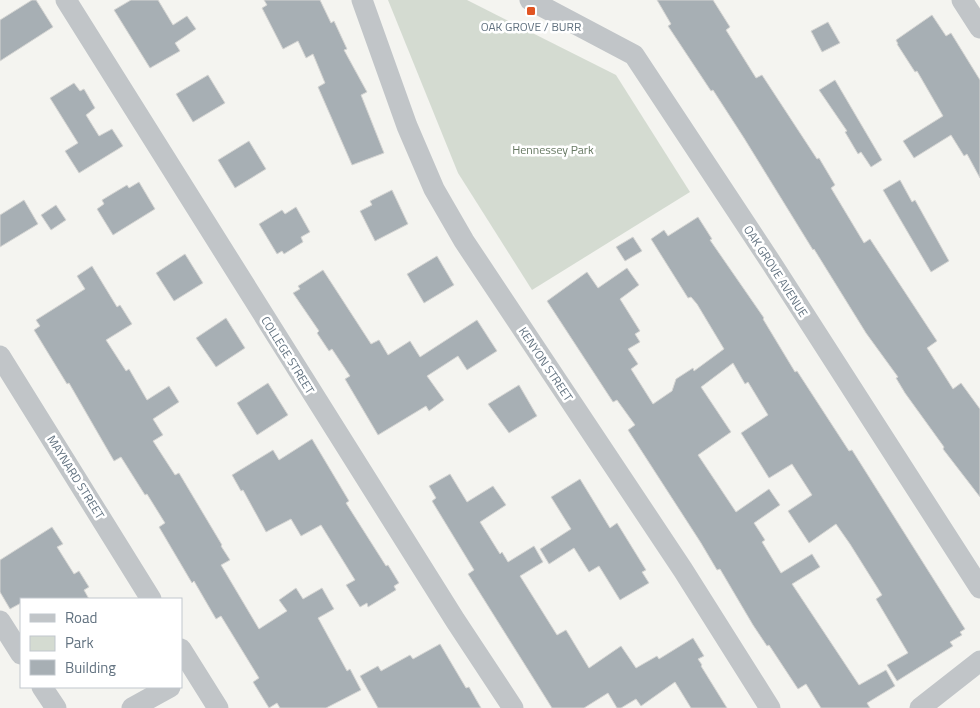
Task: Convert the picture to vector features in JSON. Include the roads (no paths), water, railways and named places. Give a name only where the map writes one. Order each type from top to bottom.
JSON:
[{"type":"street","name":"COLLEGE STREET","points":[[66,0],[513,708]]},
{"type":"street","name":"KENYON STREET","points":[[362,0],[407,126],[434,188],[464,241],[683,570],[770,708]]},
{"type":"street","name":"OAK GROVE AVENUE","points":[[530,0],[634,55],[772,264],[980,588]]},
{"type":"street","points":[[962,0],[980,28]]},
{"type":"street","name":"MAYNARD STREET","points":[[0,356],[149,598]]},
{"type":"street","points":[[0,621],[20,652]]},
{"type":"street","points":[[182,653],[188,676],[218,708]]},
{"type":"street","points":[[920,708],[980,661]]},
{"type":"street","points":[[43,688],[56,708]]},
{"type":"street","points":[[132,708],[168,688]]},
{"type":"place","name":"OAK GROVE / BURR","points":[[531,11]]},
{"type":"park label","name":"Hennessey Park","points":[[553,149]]}]
